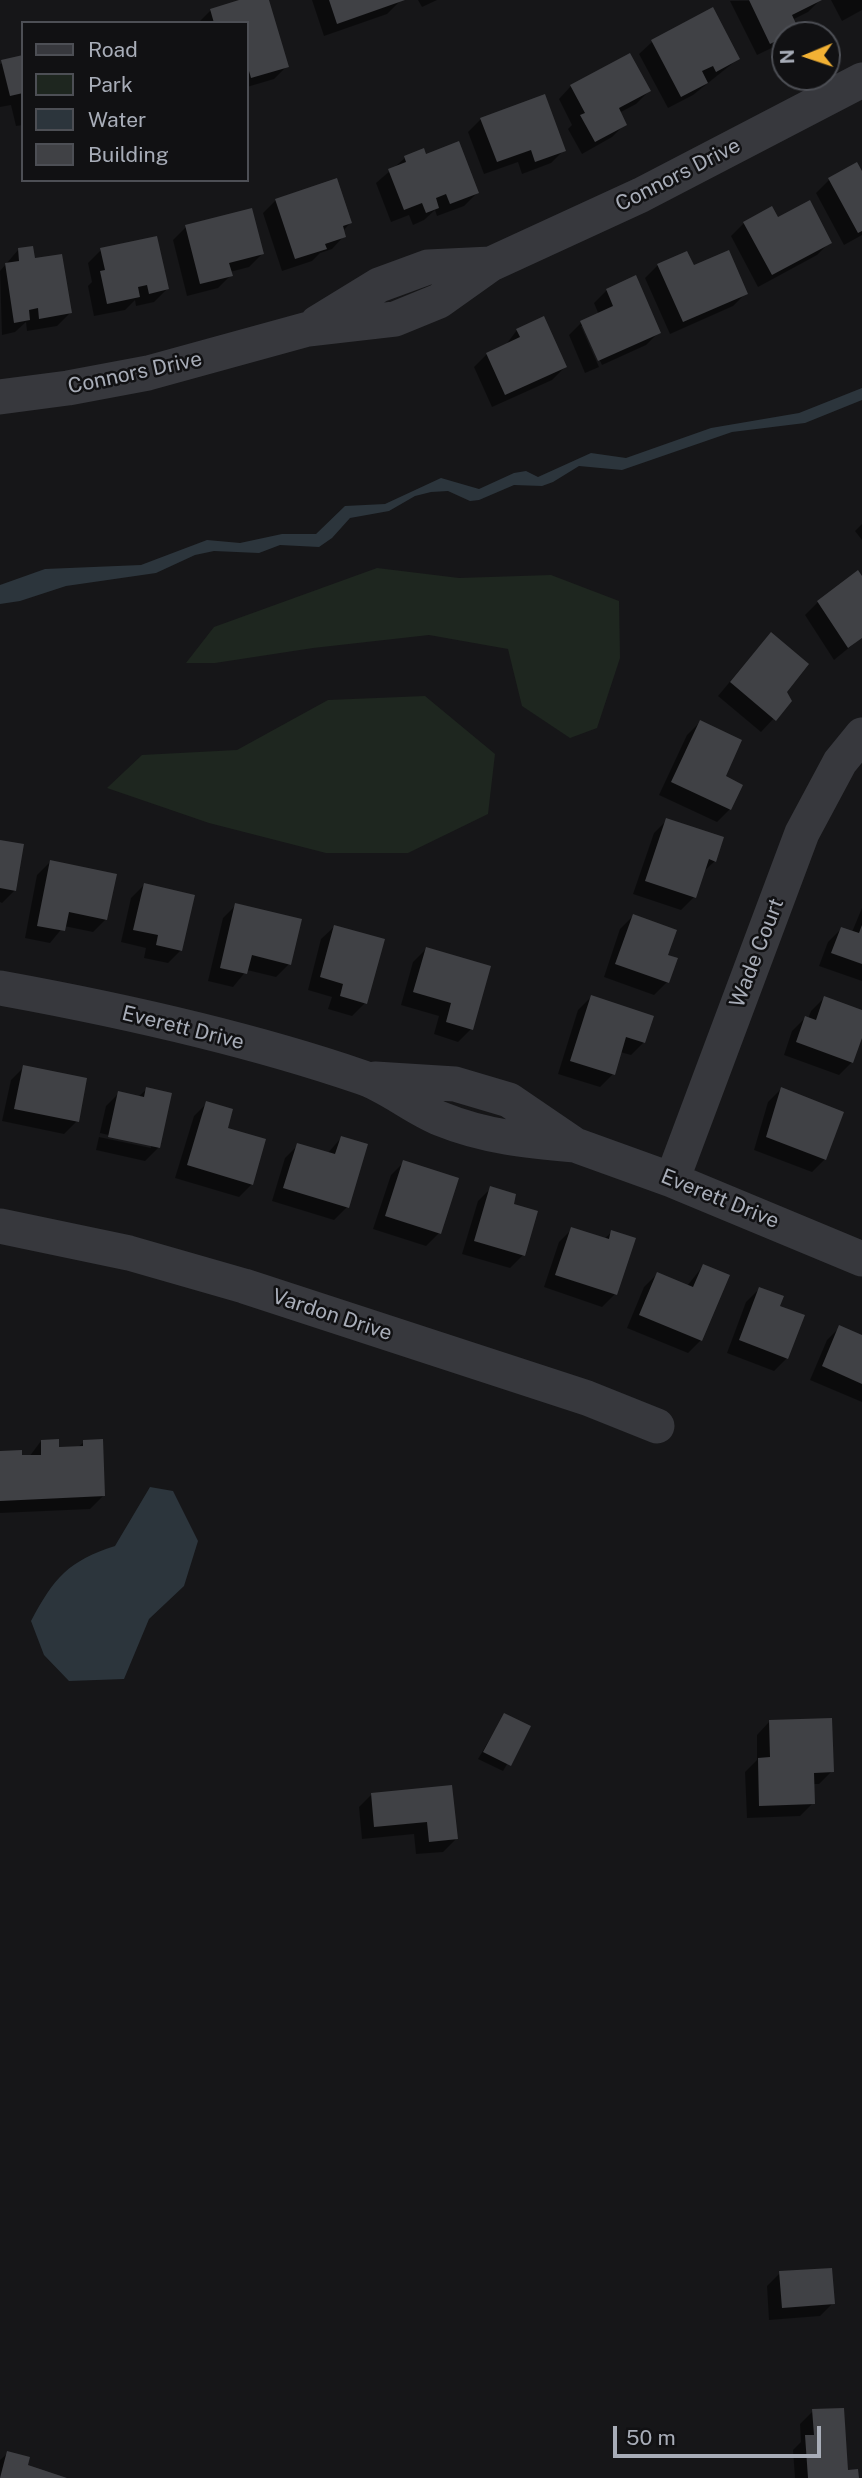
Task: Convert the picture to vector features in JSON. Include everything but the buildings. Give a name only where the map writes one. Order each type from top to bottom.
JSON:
[{"type":"street","name":"Connors Drive","points":[[0,397],[148,373],[308,329],[395,318],[439,301],[491,264],[641,195],[862,80]]},
{"type":"street","name":"Wade Court","points":[[672,1180],[802,833],[840,762],[862,735]]},
{"type":"street","name":"Everett Drive","points":[[0,988],[124,1013],[364,1078],[455,1084],[483,1091],[509,1100],[575,1145],[672,1180],[862,1259]]},
{"type":"street","name":"Vardon Drive","points":[[0,1226],[129,1253],[244,1286],[587,1398],[657,1426]]},
{"type":"green space","points":[[377,568],[459,578],[551,575],[619,601],[620,658],[597,728],[570,738],[522,706],[508,649],[429,635],[313,648],[215,663],[186,663],[214,627]]},
{"type":"green space","points":[[425,696],[495,754],[488,814],[408,853],[326,853],[209,823],[107,788],[142,755],[237,750],[328,700]]},
{"type":"water","points":[[862,388],[862,400],[805,423],[732,432],[622,470],[579,466],[542,486],[514,485],[479,500],[470,501],[448,491],[415,496],[389,511],[350,518],[332,538],[319,547],[280,545],[259,553],[214,551],[195,555],[156,573],[66,586],[20,601],[0,604],[0,585],[45,569],[141,565],[207,540],[240,543],[282,534],[316,534],[345,506],[385,504],[441,478],[479,489],[514,473],[526,471],[538,477],[591,453],[626,458],[711,428],[799,413]]},
{"type":"water","points":[[150,1487],[173,1491],[198,1541],[184,1586],[149,1619],[124,1679],[69,1681],[44,1655],[31,1621],[47,1593],[64,1573],[85,1558],[115,1546]]}]
